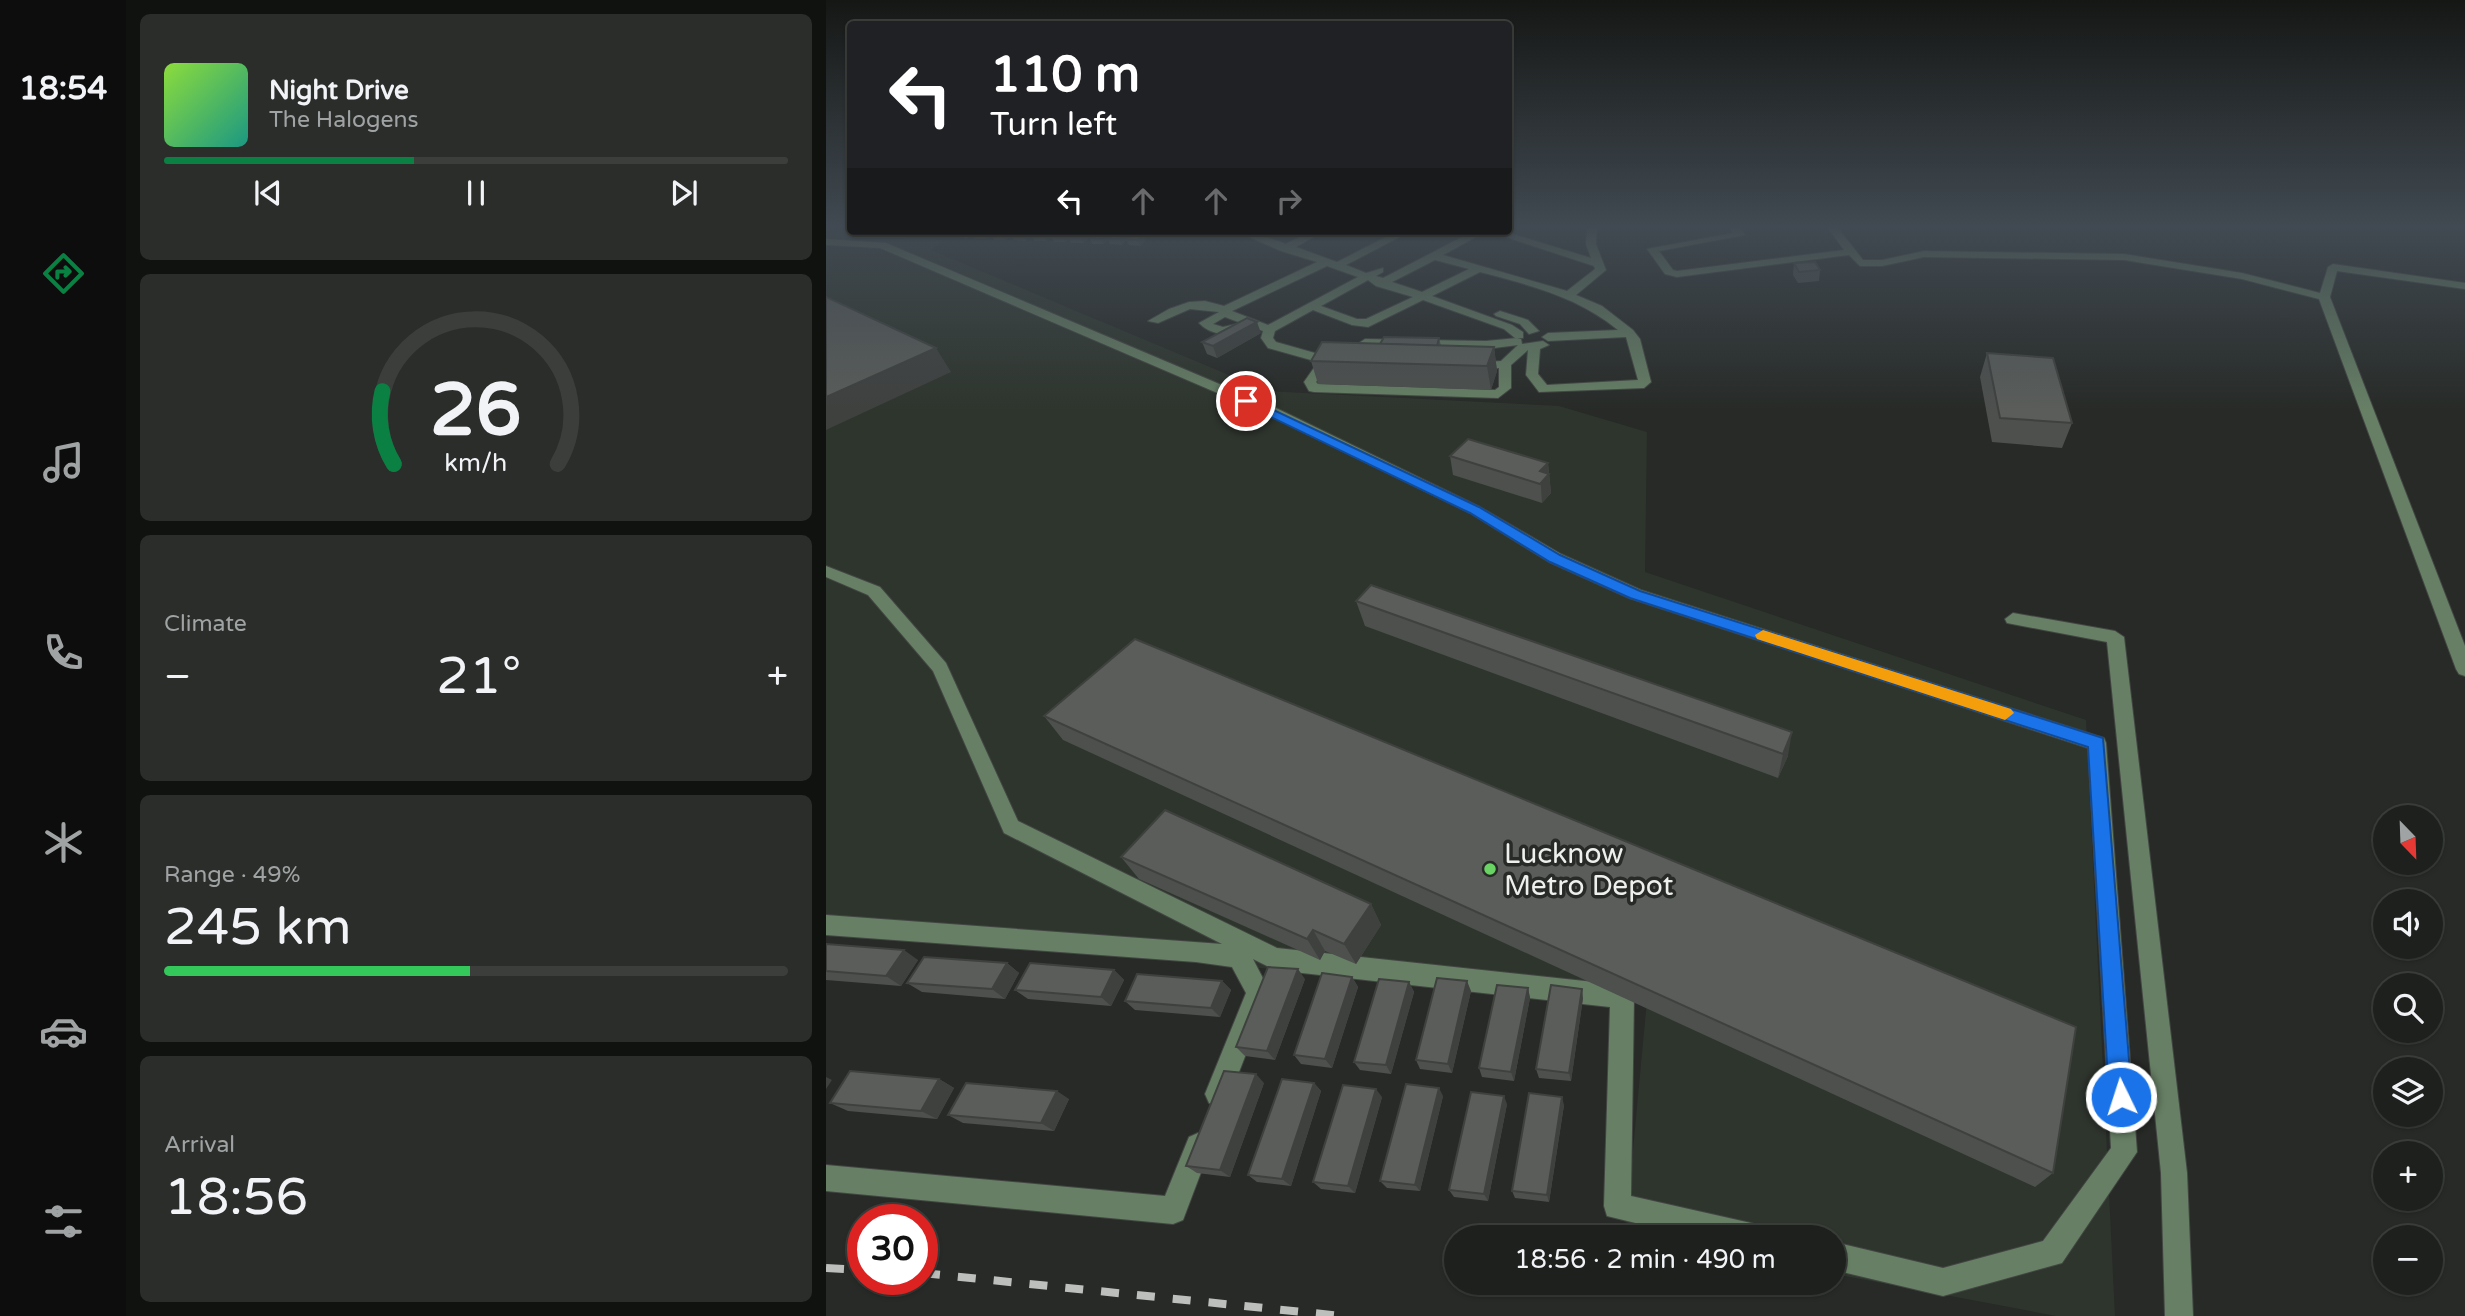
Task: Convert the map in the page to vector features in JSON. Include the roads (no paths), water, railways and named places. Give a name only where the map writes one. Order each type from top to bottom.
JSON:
[{"type":"street","points":[[986,289],[1269,410],[1475,510],[1555,558],[1635,594],[2096,743],[2124,1152],[2052,1254],[1943,1282],[1846,1259]]},
{"type":"street","points":[[1249,323],[1224,332],[1210,328],[1205,323],[1275,289]]},
{"type":"street","points":[[1154,321],[1190,303],[1201,302],[1269,329],[1342,289]]},
{"type":"street","points":[[1395,289],[1508,327],[1523,343],[1532,375],[1544,389],[1639,385],[1645,382],[1634,339],[1629,333],[1598,308],[1553,289]]},
{"type":"street","points":[[1567,296],[1576,289]]},
{"type":"street","points":[[2294,289],[2324,297]]},
{"type":"street","points":[[2326,289],[2324,297],[2465,669]]},
{"type":"street","points":[[1312,306],[1356,323],[1368,323],[1434,290],[1524,322],[1533,331],[1548,337],[1629,333]]},
{"type":"street","points":[[1365,343],[1368,323]]},
{"type":"street","points":[[1269,329],[1267,338],[1272,345],[1342,360]]},
{"type":"street","points":[[1533,331],[1523,343],[1505,364],[1505,388],[1498,394],[1314,388],[1310,382],[1313,376],[1365,343],[1523,343],[1544,345],[1548,337]]},
{"type":"street","points":[[1465,367],[1505,364]]},
{"type":"street","points":[[826,571],[874,591],[940,668],[1011,827],[1275,959],[1622,997],[1617,1206],[1699,1225]]},
{"type":"street","points":[[2013,620],[2115,637],[2174,1173],[2179,1316]]},
{"type":"street","points":[[826,925],[1196,951],[1239,957],[1258,992],[1173,1210],[826,1178]]},
{"type":"railway","points":[[826,1268],[847,1269]]},
{"type":"railway","points":[[938,1275],[1342,1316]]},
{"type":"place","name":"Lucknow Metro Depot","points":[[1490,869]]}]
